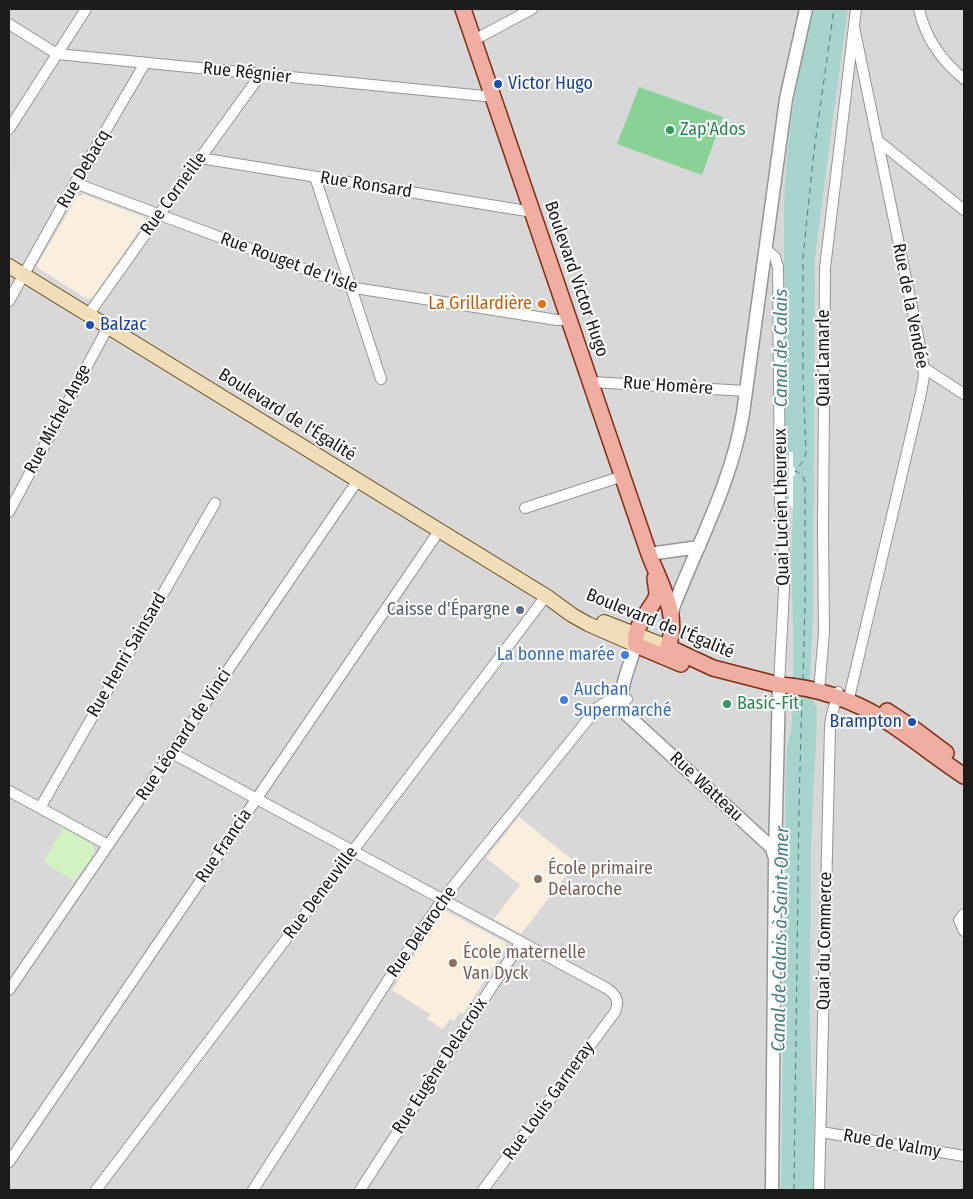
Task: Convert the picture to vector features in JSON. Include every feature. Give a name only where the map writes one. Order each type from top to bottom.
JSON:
[{"type":"main road","name":"Boulevard Victor Hugo","points":[[460,10],[474,40],[494,97],[650,558],[669,602],[672,635],[647,642],[640,624],[654,602],[657,593],[650,558]]},
{"type":"main road","name":"Boulevard de l'Égalité","points":[[9,266],[546,596],[647,642],[713,668],[779,685]]},
{"type":"main road","name":"Boulevard de l'Égalité","points":[[647,642],[714,677],[747,685],[779,685]]},
{"type":"main road","points":[[779,685],[843,697],[889,713],[910,726],[964,768]]},
{"type":"main road","points":[[843,697],[882,719],[964,776]]},
{"type":"street","points":[[9,129],[86,9]]},
{"type":"street","points":[[474,40],[532,9]]},
{"type":"street","points":[[672,621],[673,608],[700,548],[735,453],[746,391],[786,99],[806,9]]},
{"type":"street","name":"Quai Lamarle","points":[[819,691],[824,633],[825,268],[856,9]]},
{"type":"street","points":[[919,9],[925,30],[935,47],[949,65],[964,79]]},
{"type":"street","name":"Rue Régnier","points":[[9,24],[56,54],[494,97]]},
{"type":"street","name":"Rue de la Vendée","points":[[843,697],[914,427],[924,382],[921,351],[854,26]]},
{"type":"street","name":"Rue Debacq","points":[[9,301],[75,183],[146,63]]},
{"type":"street","name":"Rue Corneille","points":[[88,314],[261,74]]},
{"type":"street","points":[[877,140],[964,210]]},
{"type":"street","name":"Rue Ronsard","points":[[200,158],[533,212]]},
{"type":"street","points":[[315,177],[381,379]]},
{"type":"street","name":"Rue Rouget de l'Isle","points":[[75,183],[351,287],[556,320],[570,320]]},
{"type":"street","name":"Quai Lucien Lheureux","points":[[765,248],[775,257],[778,267],[780,503],[783,524],[784,590],[779,685]]},
{"type":"street","name":"Rue Michel Ange","points":[[9,512],[108,327]]},
{"type":"street","points":[[924,368],[964,394]]},
{"type":"street","name":"Rue Homère","points":[[591,382],[746,391]]},
{"type":"street","points":[[525,508],[623,476]]},
{"type":"street","name":"Rue Léonard de Vinci","points":[[9,990],[358,480]]},
{"type":"street","name":"Rue Henri Sainsard","points":[[40,808],[215,503]]},
{"type":"street","name":"Rue Francia","points":[[9,1162],[439,531]]},
{"type":"street","points":[[650,558],[700,548]]},
{"type":"street","name":"Rue Deneuville","points":[[96,1190],[546,596]]},
{"type":"street","points":[[624,699],[622,689],[647,642]]},
{"type":"street","points":[[772,1190],[775,858],[779,685]]},
{"type":"street","name":"Quai du Commerce","points":[[819,1190],[830,727],[831,718],[843,697]]},
{"type":"street","name":"Rue Watteau","points":[[624,699],[626,709],[632,719],[764,841],[772,849],[775,858]]},
{"type":"street","name":"Rue Delaroche","points":[[253,1190],[442,900],[598,707],[606,702],[624,699]]},
{"type":"street","points":[[172,753],[521,942]]},
{"type":"street","points":[[9,791],[108,845]]},
{"type":"street","points":[[962,917],[964,931]]},
{"type":"street","name":"Rue Louis Garneray","points":[[483,1190],[615,1012],[618,1001],[610,991],[521,942]]},
{"type":"street","name":"Rue Eugène Delacroix","points":[[360,1190],[521,942]]},
{"type":"street","name":"Rue de Valmy","points":[[821,1132],[964,1156]]},
{"type":"shaded area","points":[[9,9],[964,9],[964,1190],[9,1190]]},
{"type":"shaded area","points":[[912,14],[918,37],[883,48],[880,34],[890,20]]},
{"type":"shaded area","points":[[921,37],[931,54],[953,80],[964,89],[964,112],[952,128],[928,107],[909,45]]},
{"type":"shaded area","points":[[13,137],[73,174],[59,197],[9,166],[9,144]]},
{"type":"shaded area","points":[[83,194],[144,217],[146,221],[92,298],[87,299],[38,268],[37,265],[77,197]]},
{"type":"shaded area","points":[[752,425],[752,446],[773,448],[775,481],[731,479],[744,426]]},
{"type":"shaded area","points":[[964,486],[964,728],[961,751],[896,702],[928,614],[913,596],[920,583],[914,572],[914,559]]},
{"type":"shaded area","points":[[718,533],[742,543],[729,576],[704,566]]},
{"type":"shaded area","points":[[690,539],[697,542],[682,575],[677,571],[677,562],[665,563],[659,543]]},
{"type":"shaded area","points":[[662,601],[664,601],[665,632],[657,636],[649,631],[649,623]]},
{"type":"shaded area","points":[[732,621],[761,626],[760,634],[750,632],[749,635],[730,631]]},
{"type":"shaded area","points":[[496,681],[536,714],[540,709],[571,734],[540,770],[483,724],[489,717],[476,707]]},
{"type":"shaded area","points":[[776,711],[774,820],[768,826],[770,717]]},
{"type":"shaded area","points":[[835,721],[843,721],[840,809],[831,808]]},
{"type":"shaded area","points":[[749,729],[765,745],[766,749],[764,752],[766,759],[758,768],[733,745]]},
{"type":"shaded area","name":"École primaire Delaroche","points":[[519,817],[576,863],[521,934],[494,919],[520,885],[486,858]]},
{"type":"shaded area","name":"École maternelle Van Dyck","points":[[444,910],[505,942],[506,947],[463,1014],[460,1012],[454,1021],[450,1018],[443,1029],[427,1019],[430,1014],[392,990]]},
{"type":"shaded area","points":[[303,974],[309,979],[261,1043],[255,1038]]},
{"type":"shaded area","points":[[238,1061],[245,1065],[213,1105],[207,1101]]},
{"type":"green space","name":"Zap'Ados","points":[[639,87],[723,117],[702,175],[617,144]]},
{"type":"green space","points":[[63,828],[93,845],[95,852],[74,882],[44,861]]},
{"type":"water","points":[[813,9],[848,9],[815,257],[813,612],[809,699],[813,700],[817,708],[811,848],[810,1012],[814,1112],[813,1190],[781,1190],[786,774],[787,748],[791,731],[793,706],[791,559],[793,508],[785,503],[784,207],[787,154],[793,108]]},
{"type":"pier","points":[[789,452],[793,452],[793,467],[795,468],[795,476],[793,476],[793,508],[789,505]]},
{"type":"ferry route","points":[[803,680],[805,484],[802,476],[795,471],[804,460],[806,452],[803,378],[803,257],[814,151],[834,9]]},
{"type":"ferry route","points":[[794,1190],[802,694]]},
{"type":"place","name":"Victor Hugo","points":[[498,84]]},
{"type":"place","name":"Zap'Ados","points":[[670,130]]},
{"type":"place","name":"La Grillardière","points":[[542,304]]},
{"type":"place","name":"Balzac","points":[[90,325]]},
{"type":"place","name":"Caisse d'Épargne","points":[[520,610]]},
{"type":"place","name":"La bonne marée","points":[[625,655]]},
{"type":"place","name":"Auchan Supermarché","points":[[564,700]]},
{"type":"place","name":"Basic-Fit","points":[[727,704]]},
{"type":"place","name":"Brampton","points":[[912,722]]},
{"type":"place","name":"École primaire Delaroche","points":[[538,879]]},
{"type":"place","name":"École maternelle Van Dyck","points":[[453,963]]},
{"type":"water label","name":"Canal de Calais","points":[[782,348]]},
{"type":"water label","name":"Canal de Calais à Saint-Omer","points":[[781,939]]}]
